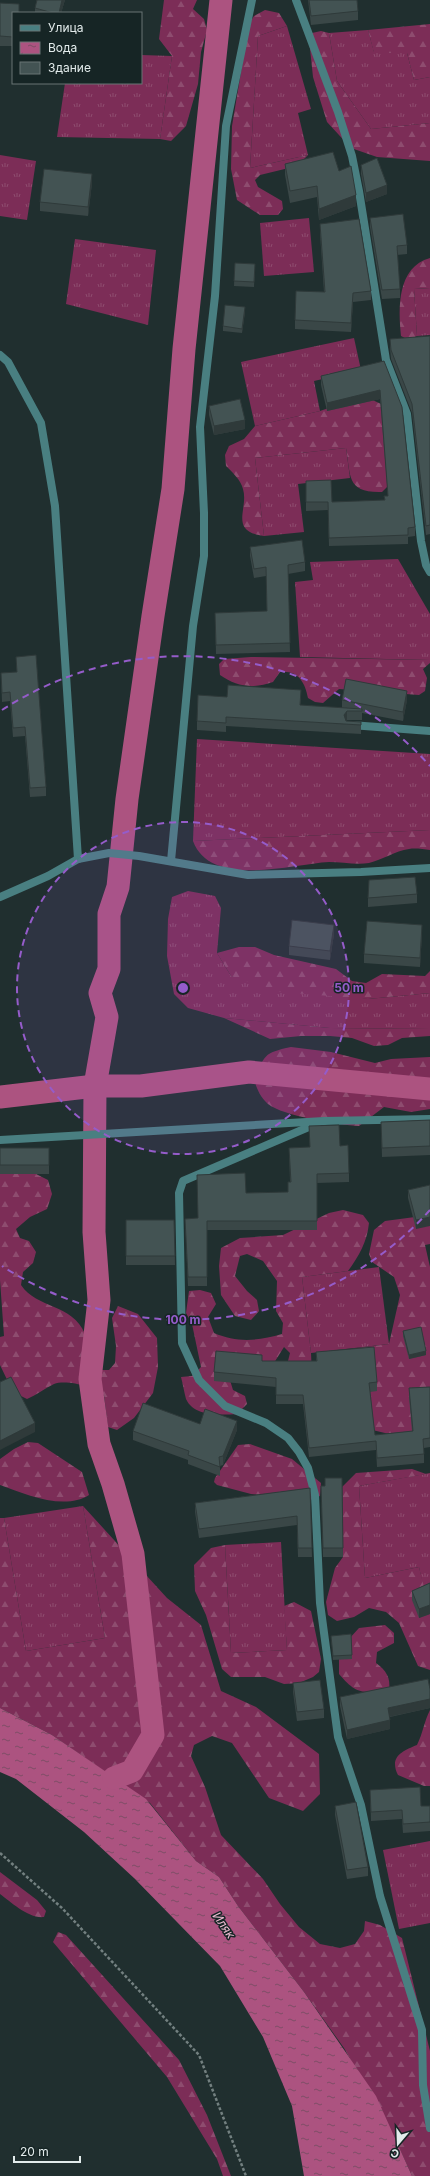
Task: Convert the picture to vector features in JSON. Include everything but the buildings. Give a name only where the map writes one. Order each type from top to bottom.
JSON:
[{"type":"street","points":[[171,861],[193,626],[204,556],[204,513],[200,427],[215,296],[226,126],[252,0]]},
{"type":"street","points":[[296,0],[338,112],[352,156],[386,360],[407,414],[421,541],[426,565],[430,572]]},
{"type":"street","points":[[0,355],[8,362],[41,423],[55,506],[78,859]]},
{"type":"street","points":[[349,725],[430,731]]},
{"type":"street","points":[[0,897],[41,880],[78,859],[109,853],[171,861],[248,875],[361,872],[430,868]]},
{"type":"street","points":[[0,1140],[324,1121],[430,1119]]},
{"type":"street","points":[[324,1121],[183,1182],[179,1193],[182,1343],[198,1380],[225,1406],[266,1423],[288,1438],[299,1452],[308,1468],[315,1496],[320,1603],[338,1737],[361,1805],[380,1896],[422,2030],[423,2085],[430,2128]]},
{"type":"path","points":[[0,1853],[62,1908],[199,2055],[246,2176]]},
{"type":"green space","points":[[164,0],[197,0],[193,9],[204,19],[207,30],[201,52],[198,84],[186,126],[171,141],[160,139],[172,56],[159,39]]},
{"type":"green space","points":[[265,10],[279,13],[287,26],[258,36],[250,168],[308,155],[297,166],[260,175],[255,180],[258,187],[282,201],[283,209],[278,215],[260,215],[237,200],[231,169],[232,126],[249,24],[254,16]]},
{"type":"green space","points":[[430,24],[430,77],[414,80],[407,53],[374,53],[368,30]]},
{"type":"green space","points":[[287,26],[311,109],[298,113],[308,155],[250,168],[258,36]]},
{"type":"green space","points":[[368,30],[374,52],[407,53],[414,80],[430,77],[430,123],[371,129],[337,81],[329,33]]},
{"type":"green space","points":[[321,31],[329,33],[337,81],[371,129],[430,123],[430,161],[377,157],[351,148],[327,122],[313,77],[309,39],[312,33]]},
{"type":"green space","points":[[142,55],[172,56],[160,139],[57,137],[65,84],[142,84]]},
{"type":"green space","points":[[0,155],[36,161],[27,220],[0,216]]},
{"type":"green space","points":[[309,218],[314,272],[264,276],[260,223]]},
{"type":"green space","points":[[75,239],[156,250],[148,325],[66,304]]},
{"type":"green space","points":[[430,258],[430,288],[414,289],[417,336],[409,340],[401,336],[400,301],[402,290],[411,270],[419,263]]},
{"type":"green space","points":[[430,288],[430,335],[417,336],[414,289]]},
{"type":"green space","points":[[354,338],[361,370],[314,381],[320,411],[255,426],[241,362]]},
{"type":"green space","points":[[364,396],[381,404],[391,483],[382,492],[370,492],[356,486],[352,481],[350,474],[346,448],[255,458],[264,536],[246,529],[242,518],[244,497],[243,489],[236,476],[226,466],[225,455],[229,446],[244,439],[255,426],[320,411]]},
{"type":"green space","points":[[346,448],[350,478],[298,484],[304,532],[264,536],[255,458]]},
{"type":"green space","points":[[398,559],[430,614],[430,660],[300,657],[295,582],[313,580],[310,562]]},
{"type":"green space","points":[[251,657],[430,660],[430,663],[423,669],[427,678],[425,691],[419,695],[339,689],[323,703],[315,702],[308,698],[303,682],[292,673],[280,672],[273,682],[259,686],[245,686],[226,679],[220,675],[219,664],[224,659]]},
{"type":"green space","points":[[197,739],[430,754],[430,830],[193,841]]},
{"type":"green space","points":[[430,830],[430,850],[404,850],[364,864],[329,862],[254,870],[234,869],[216,865],[202,856],[193,841]]},
{"type":"green space","points":[[188,891],[215,896],[221,908],[217,953],[231,976],[368,999],[430,993],[430,1029],[330,1028],[224,1018],[188,1008],[174,994],[167,956],[168,919],[172,897]]},
{"type":"green space","points":[[239,947],[255,947],[274,955],[336,969],[352,981],[366,983],[382,974],[425,976],[430,971],[430,993],[368,999],[280,992],[231,976],[217,953]]},
{"type":"green space","points":[[224,1018],[330,1028],[430,1029],[430,1036],[402,1038],[388,1045],[374,1046],[352,1038],[330,1036],[301,1036],[270,1039]]},
{"type":"green space","points":[[291,1047],[331,1052],[375,1063],[391,1059],[430,1057],[430,1109],[411,1112],[384,1107],[359,1126],[338,1124],[298,1116],[275,1108],[263,1099],[254,1080],[260,1065],[266,1056],[275,1051]]},
{"type":"green space","points":[[0,1164],[20,1166],[48,1180],[52,1194],[47,1209],[30,1217],[16,1229],[20,1238],[29,1241],[36,1252],[33,1263],[23,1272],[21,1285],[28,1293],[63,1311],[79,1324],[86,1336],[87,1358],[98,1370],[109,1370],[115,1363],[116,1346],[112,1318],[118,1306],[138,1314],[157,1338],[158,1367],[153,1393],[134,1418],[117,1430],[108,1427],[104,1395],[100,1392],[88,1387],[66,1382],[54,1384],[27,1399],[13,1392],[0,1365],[0,1337],[4,1336],[0,1280]]},
{"type":"green space","points":[[343,1210],[363,1215],[369,1223],[368,1230],[362,1248],[348,1271],[302,1277],[311,1353],[312,1376],[291,1378],[288,1361],[290,1353],[284,1347],[272,1366],[229,1377],[233,1390],[245,1396],[247,1404],[237,1414],[208,1414],[195,1409],[186,1399],[181,1377],[192,1376],[201,1367],[192,1324],[186,1313],[189,1291],[200,1290],[211,1293],[216,1304],[208,1317],[214,1333],[239,1340],[264,1338],[282,1334],[283,1323],[276,1311],[277,1281],[263,1261],[247,1254],[240,1256],[235,1276],[247,1291],[257,1300],[259,1311],[251,1320],[235,1316],[221,1295],[219,1266],[221,1248],[240,1238],[283,1235],[329,1213]]},
{"type":"green space","points":[[430,1215],[430,1244],[425,1245],[430,1267],[430,1423],[410,1433],[385,1433],[322,1418],[331,1371],[357,1348],[389,1344],[400,1295],[394,1277],[372,1262],[369,1254],[374,1230],[385,1221]]},
{"type":"green space","points":[[379,1267],[389,1344],[311,1353],[302,1277]]},
{"type":"green space","points":[[28,1442],[38,1443],[82,1472],[89,1495],[79,1500],[56,1501],[33,1496],[0,1485],[0,1459],[14,1449]]},
{"type":"green space","points":[[250,1444],[292,1459],[321,1483],[320,1496],[308,1501],[251,1494],[217,1485],[214,1482],[215,1478],[238,1445]]},
{"type":"green space","points":[[412,1469],[426,1474],[359,1486],[365,1578],[419,1567],[430,1611],[430,1670],[418,1666],[399,1623],[386,1612],[369,1608],[354,1617],[337,1621],[328,1615],[326,1602],[335,1568],[343,1557],[342,1487],[356,1473]]},
{"type":"green space","points":[[430,1473],[430,1584],[423,1586],[419,1567],[365,1578],[359,1486]]},
{"type":"green space","points":[[83,1506],[105,1638],[26,1651],[4,1518]]},
{"type":"green space","points":[[83,1506],[167,1598],[201,1625],[221,1691],[256,1707],[319,1754],[320,1794],[303,1811],[269,1798],[232,1743],[212,1736],[194,1745],[191,1756],[205,1787],[221,1835],[263,1879],[280,1904],[299,1927],[320,1944],[340,1948],[355,1944],[364,1931],[365,1921],[380,1925],[402,1938],[430,2051],[430,2176],[412,2176],[397,2143],[344,2048],[304,1992],[238,1906],[219,1877],[196,1861],[150,1803],[52,1735],[0,1708],[0,1518],[4,1518],[26,1651],[105,1638]]},
{"type":"green space","points":[[281,1542],[287,1650],[231,1653],[225,1545]]},
{"type":"green space","points":[[225,1545],[231,1653],[287,1650],[284,1606],[294,1602],[311,1611],[321,1659],[319,1672],[313,1677],[299,1683],[284,1684],[265,1677],[231,1677],[222,1669],[206,1615],[195,1591],[194,1565],[211,1548]]},
{"type":"green space","points":[[385,1625],[394,1633],[394,1643],[377,1652],[376,1663],[383,1668],[387,1675],[389,1690],[366,1692],[356,1689],[345,1681],[339,1674],[339,1650],[359,1628]]},
{"type":"green space","points":[[430,1710],[430,1786],[424,1786],[398,1775],[395,1764],[396,1759],[402,1752],[417,1745]]},
{"type":"green space","points":[[430,1841],[430,1923],[399,1929],[383,1850]]},
{"type":"green space","points":[[0,1872],[37,1900],[46,1911],[44,1917],[38,1917],[26,1913],[0,1894]]},
{"type":"green space","points":[[58,1932],[66,1935],[179,2060],[207,2115],[231,2176],[223,2176],[217,2159],[167,2077],[53,1942]]},
{"type":"water","name":"Иляк","points":[[0,1708],[52,1735],[146,1799],[196,1861],[219,1877],[238,1906],[304,1992],[376,2096],[412,2176],[304,2176],[292,2106],[263,2037],[220,1966],[134,1878],[84,1832],[16,1779],[0,1772]]},
{"type":"waterway","points":[[114,1778],[132,1771],[153,1735],[133,1554],[113,1484],[99,1444],[90,1379],[99,1300],[94,1232],[95,1086],[107,1017],[100,993],[109,969],[109,914],[118,887],[127,799],[173,489],[184,349],[221,0]]},
{"type":"waterway","points":[[0,1097],[95,1086],[141,1086],[249,1072],[430,1089]]}]
